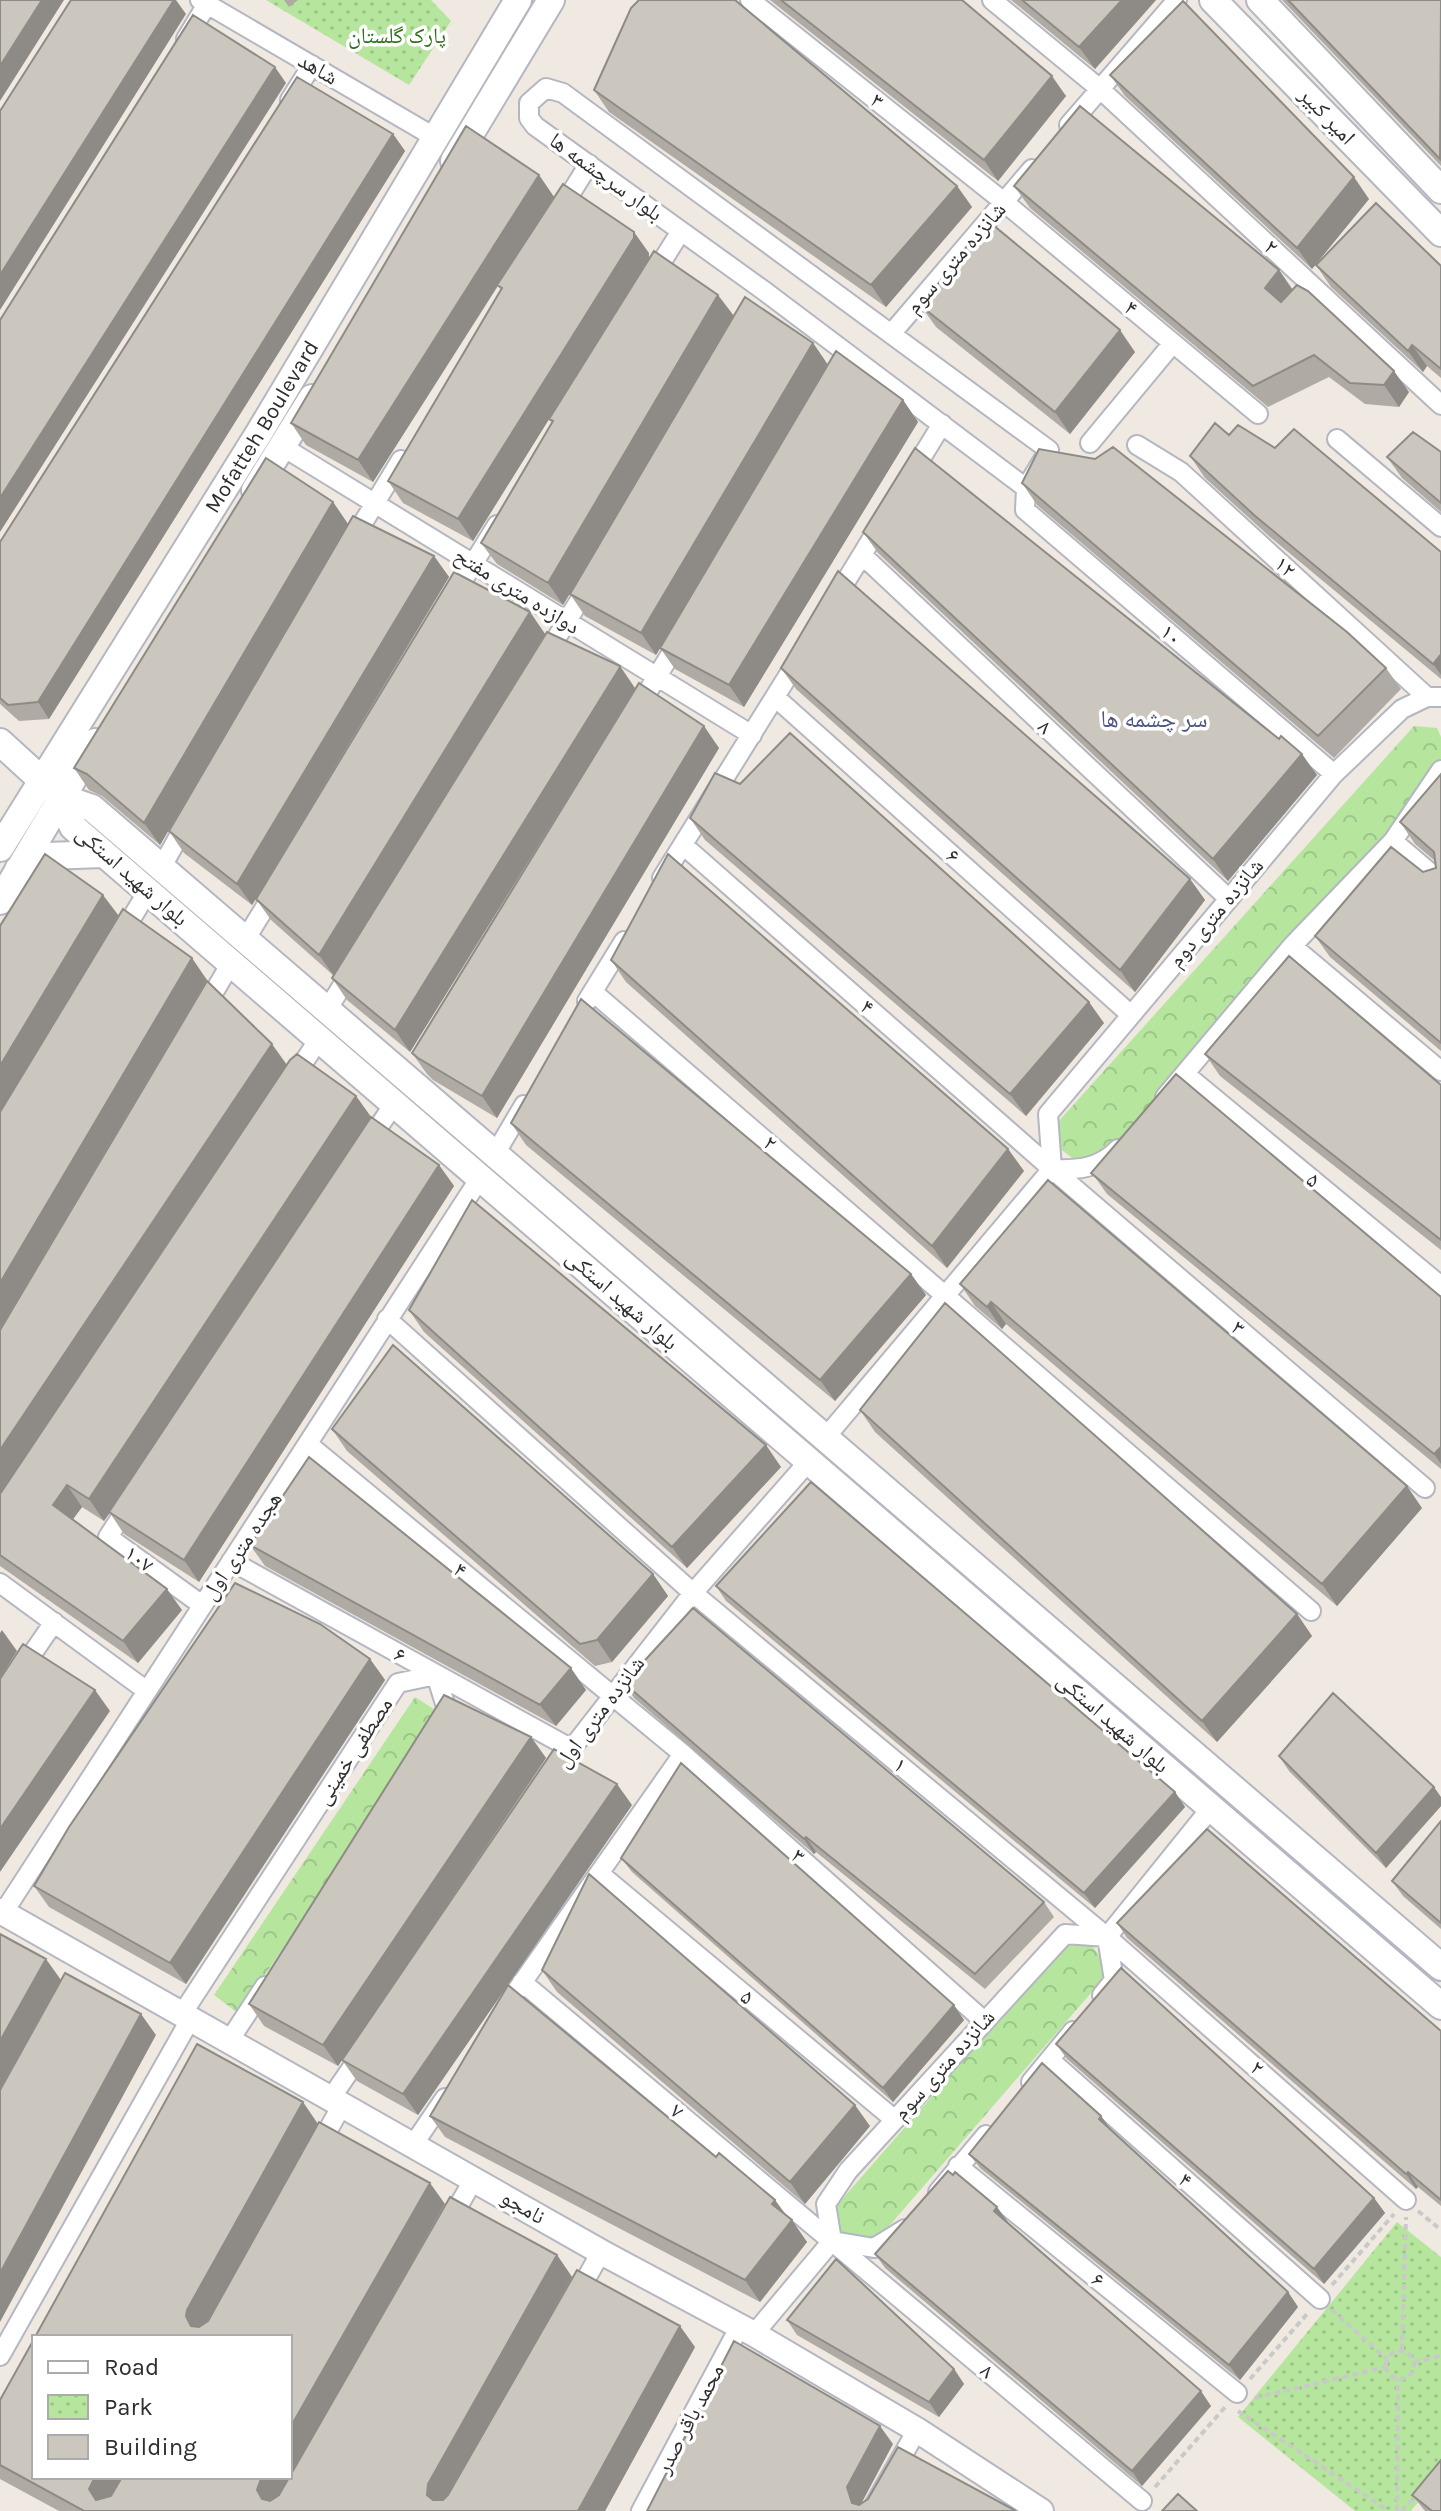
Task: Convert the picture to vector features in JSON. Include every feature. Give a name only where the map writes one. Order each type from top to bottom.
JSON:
[{"type":"main road","points":[[444,177],[551,0]]},
{"type":"main road","name":"امیر کبیر","points":[[1213,0],[1441,233]]},
{"type":"main road","name":"امیر کبیر","points":[[1260,0],[1441,190]]},
{"type":"main road","points":[[504,77],[510,4]]},
{"type":"main road","name":"Mofatteh Boulevard","points":[[0,848],[326,321],[436,138],[510,4]]},
{"type":"main road","points":[[1266,53],[1288,29]]},
{"type":"main road","points":[[326,321],[351,333]]},
{"type":"main road","name":"Mofatteh Boulevard","points":[[240,514],[328,371]]},
{"type":"main road","points":[[0,901],[60,797],[171,622]]},
{"type":"main road","points":[[0,742],[60,797]]},
{"type":"main road","name":"بلوار شهید استکی","points":[[60,797],[73,827],[1441,2006]]},
{"type":"main road","name":"بلوار شهید استکی","points":[[60,797],[92,808],[327,1010],[412,1072],[495,1154],[1441,1967]]},
{"type":"main road","points":[[18,870],[46,856],[104,854]]},
{"type":"main road","points":[[933,1568],[952,1546]]},
{"type":"street","name":"۳","points":[[750,0],[1004,202]]},
{"type":"street","points":[[992,0],[1100,89]]},
{"type":"street","points":[[1062,134],[1177,0]]},
{"type":"street","points":[[173,59],[204,2]]},
{"type":"street","name":"شاهد","points":[[204,2],[436,138]]},
{"type":"street","points":[[278,118],[312,65]]},
{"type":"street","points":[[504,77],[533,96]]},
{"type":"street","name":"بلوار سرچشمه ها","points":[[546,88],[563,93],[1049,450],[1026,488],[942,424],[844,361],[681,231],[535,126],[528,111],[533,96],[546,88]]},
{"type":"street","name":"۲","points":[[1100,89],[1441,405]]},
{"type":"street","name":"شانزده متری سوم","points":[[891,334],[1042,157]]},
{"type":"street","points":[[548,230],[589,164]]},
{"type":"street","name":"۴","points":[[1004,202],[1258,414]]},
{"type":"street","points":[[640,298],[681,231]]},
{"type":"street","points":[[1090,443],[1173,343]]},
{"type":"street","points":[[650,899],[942,424]]},
{"type":"street","points":[[342,557],[415,438]]},
{"type":"street","points":[[1337,439],[1441,527]]},
{"type":"street","name":"۱۲","points":[[1137,445],[1181,472],[1434,697]]},
{"type":"street","name":"دوازده متری مفتح","points":[[283,447],[752,735]]},
{"type":"street","name":"۱۰","points":[[1026,488],[1025,510],[1334,774]]},
{"type":"street","points":[[440,618],[506,511]]},
{"type":"street","name":"۸","points":[[862,555],[1228,898]]},
{"type":"street","points":[[534,676],[598,569]]},
{"type":"street","points":[[624,731],[689,623]]},
{"type":"street","name":"۶","points":[[775,697],[1131,1015]]},
{"type":"street","name":"شانزده متری دوم","points":[[1052,1169],[1048,1114],[1334,774],[1402,709],[1434,697]]},
{"type":"street","points":[[1151,1112],[1292,946],[1393,841],[1441,770]]},
{"type":"street","points":[[161,868],[200,800]]},
{"type":"street","points":[[1393,841],[1441,882]]},
{"type":"street","name":"۴","points":[[683,845],[1052,1169]]},
{"type":"street","points":[[245,940],[286,873]]},
{"type":"street","points":[[107,959],[148,891]]},
{"type":"street","points":[[576,1019],[634,925]]},
{"type":"street","points":[[1292,946],[1441,1071]]},
{"type":"street","points":[[327,1010],[360,957]]},
{"type":"street","points":[[191,1031],[231,963]]},
{"type":"street","name":"۲","points":[[593,992],[947,1294]]},
{"type":"street","points":[[284,1092],[319,1039]]},
{"type":"street","name":"۵","points":[[1185,1074],[1441,1286]]},
{"type":"street","points":[[495,1154],[535,1087]]},
{"type":"street","points":[[359,1156],[394,1104]]},
{"type":"street","points":[[825,1438],[1052,1169],[1082,1171],[1110,1157],[1131,1135]]},
{"type":"street","name":"۳","points":[[1052,1169],[1425,1488]]},
{"type":"street","name":"هجده متری اول","points":[[1,1912],[309,1445],[480,1178]]},
{"type":"street","points":[[947,1294],[1311,1611]]},
{"type":"street","points":[[387,1319],[693,1593]]},
{"type":"street","name":"۴","points":[[309,1445],[610,1696]]},
{"type":"street","name":"شانزده متری اول","points":[[544,1787],[570,1748],[693,1593],[809,1461]]},
{"type":"street","name":"۱۰۷","points":[[142,1484],[108,1537],[202,1605]]},
{"type":"street","name":"۶","points":[[231,1561],[570,1748]]},
{"type":"street","points":[[0,1583],[147,1691]]},
{"type":"street","name":"۱","points":[[693,1593],[1107,1937]]},
{"type":"street","points":[[0,1701],[54,1622]]},
{"type":"street","points":[[430,1737],[447,1710],[436,1675]]},
{"type":"street","name":"مصطفی خمینی","points":[[0,2356],[186,2016],[398,1683],[436,1675]]},
{"type":"street","name":"۳","points":[[610,1696],[683,1754],[983,2020]]},
{"type":"street","points":[[505,2007],[683,1754]]},
{"type":"street","points":[[1019,2095],[1114,1980],[1107,1937],[1211,1808]]},
{"type":"street","name":"۵","points":[[600,1874],[895,2120]]},
{"type":"street","name":"نامجو","points":[[1,1912],[83,1966],[186,2016],[601,2252],[747,2330],[917,2430],[1037,2510]]},
{"type":"street","name":"شانزده متری سوم","points":[[832,2241],[826,2204],[848,2171],[983,2020],[1065,1934],[1107,1937]]},
{"type":"street","name":"۲","points":[[1107,1937],[1406,2200]]},
{"type":"street","points":[[229,2041],[273,1975]]},
{"type":"street","name":"۷","points":[[522,1982],[832,2241]]},
{"type":"street","points":[[312,2160],[336,2102],[375,2033]]},
{"type":"street","name":"۴","points":[[1050,2060],[1320,2299]]},
{"type":"street","points":[[413,2145],[455,2082]]},
{"type":"street","points":[[747,2330],[832,2241],[874,2248],[903,2232],[999,2119]]},
{"type":"street","name":"۶","points":[[958,2166],[1232,2399]]},
{"type":"street","points":[[442,2235],[474,2179]]},
{"type":"street","name":"۸","points":[[832,2241],[1142,2501]]},
{"type":"street","points":[[570,2306],[601,2252]]},
{"type":"street","name":"محمد باقر صدر","points":[[641,2511],[747,2330]]},
{"type":"street","points":[[871,2511],[917,2430]]},
{"type":"path","points":[[1406,2200],[1441,2230]]},
{"type":"path","points":[[1142,2501],[1406,2200]]},
{"type":"path","points":[[1406,2200],[1402,2350],[1414,2362]]},
{"type":"path","points":[[1320,2299],[1387,2359]]},
{"type":"path","points":[[1402,2350],[1393,2352],[1387,2359],[1385,2367],[1389,2375],[1398,2379],[1413,2372],[1414,2362]]},
{"type":"path","points":[[1414,2362],[1441,2356]]},
{"type":"path","points":[[1232,2399],[1385,2367]]},
{"type":"path","points":[[1398,2379],[1400,2511]]},
{"type":"path","points":[[1232,2399],[1389,2511]]},
{"type":"path","points":[[1400,2511],[1422,2488]]},
{"type":"green space","name":"پارک گلستان","points":[[266,0],[431,0],[451,21],[409,85]]},
{"type":"green space","points":[[1414,726],[1437,728],[1441,737],[1441,780],[1151,1112],[1091,1166],[1076,1161],[1058,1147],[1058,1122]]},
{"type":"green space","points":[[415,1697],[440,1713],[239,2014],[214,1995]]},
{"type":"green space","points":[[1066,1943],[1090,1943],[1104,1962],[1104,1978],[883,2233],[864,2239],[839,2234],[837,2205]]},
{"type":"green space","points":[[1397,2222],[1441,2257],[1441,2474],[1411,2511],[1355,2511],[1238,2417]]},
{"type":"building","points":[[0,0],[42,0],[0,66]]},
{"type":"building","points":[[71,0],[174,0],[0,275],[0,111]]},
{"type":"building","points":[[639,0],[735,0],[957,186],[871,285],[594,90],[631,8]]},
{"type":"building","points":[[781,0],[962,0],[1052,76],[984,160]]},
{"type":"building","points":[[1022,0],[1122,0],[1079,47]]},
{"type":"building","points":[[1288,0],[1441,0],[1440,159]]},
{"type":"building","points":[[1183,1],[1354,177],[1297,248],[1110,75]]},
{"type":"building","points":[[193,15],[275,67],[0,498],[0,320]]},
{"type":"building","points":[[297,77],[393,134],[38,702],[8,705],[0,698],[0,542]]},
{"type":"building","points":[[1080,106],[1279,270],[1265,288],[1281,302],[1297,285],[1308,291],[1394,371],[1384,385],[1350,383],[1314,355],[1253,386],[1014,186]]},
{"type":"building","points":[[466,126],[539,175],[358,460],[291,423]]},
{"type":"building","points":[[563,184],[634,232],[634,238],[458,519],[388,481],[502,288],[497,285]]},
{"type":"building","points":[[1376,203],[1441,266],[1441,369],[1412,345],[1408,351],[1316,265]]},
{"type":"building","points":[[987,220],[1120,330],[1055,412],[921,306]]},
{"type":"building","points":[[654,251],[718,295],[548,583],[481,543],[553,421],[549,419]]},
{"type":"building","points":[[745,297],[813,343],[641,633],[570,594]]},
{"type":"building","points":[[836,351],[903,400],[729,685],[660,648]]},
{"type":"building","points":[[1215,423],[1229,435],[1238,425],[1275,448],[1294,429],[1441,552],[1441,654],[1433,664],[1254,515],[1190,456]]},
{"type":"building","points":[[1413,432],[1441,452],[1441,503],[1387,457]]},
{"type":"building","points":[[1113,447],[1347,632],[1386,668],[1318,736],[1022,483],[1039,449],[1095,459]]},
{"type":"building","points":[[915,448],[1279,739],[1281,736],[1302,754],[1213,859],[863,532]]},
{"type":"building","points":[[266,458],[333,502],[144,823],[87,774],[74,768]]},
{"type":"building","points":[[353,516],[434,556],[237,884],[169,831]]},
{"type":"building","points":[[838,571],[1190,879],[1120,970],[781,668]]},
{"type":"building","points":[[454,572],[530,612],[319,955],[256,899]]},
{"type":"building","points":[[547,632],[620,666],[619,669],[395,1030],[332,978]]},
{"type":"building","points":[[639,683],[704,726],[482,1096],[412,1053]]},
{"type":"building","points":[[790,733],[1089,1002],[1010,1094],[690,818],[715,773],[740,784]]},
{"type":"building","points":[[1441,774],[1441,1043],[1315,936],[1391,847],[1423,872],[1436,868],[1434,852],[1400,822]]},
{"type":"building","points":[[45,854],[103,895],[0,1066],[0,926]]},
{"type":"building","points":[[668,854],[1008,1149],[932,1246],[611,960]]},
{"type":"building","points":[[123,909],[192,958],[0,1283],[0,1112]]},
{"type":"building","points":[[1289,956],[1441,1085],[1441,1240],[1205,1054]]},
{"type":"building","points":[[207,981],[272,1044],[0,1450],[0,1330]]},
{"type":"building","points":[[581,999],[911,1274],[820,1380],[511,1123]]},
{"type":"building","points":[[297,1054],[356,1096],[89,1499],[67,1485],[53,1505],[167,1589],[123,1641],[0,1555],[0,1494],[290,1060]]},
{"type":"building","points":[[1176,1074],[1441,1297],[1441,1447],[1434,1454],[1091,1173]]},
{"type":"building","points":[[371,1117],[439,1165],[184,1560],[109,1512]]},
{"type":"building","points":[[1048,1180],[1407,1486],[1322,1584],[991,1302],[987,1307],[960,1284]]},
{"type":"building","points":[[472,1200],[766,1445],[672,1547],[409,1310]]},
{"type":"building","points":[[945,1303],[1297,1614],[1202,1721],[860,1410]]},
{"type":"building","points":[[393,1345],[653,1574],[597,1640],[580,1644],[332,1429]]},
{"type":"building","points":[[309,1457],[571,1668],[540,1705],[250,1545]]},
{"type":"building","points":[[811,1482],[1175,1792],[1084,1893],[716,1586]]},
{"type":"building","points":[[235,1583],[320,1624],[370,1659],[170,1963],[34,1886],[69,1827]]},
{"type":"building","points":[[693,1608],[1044,1902],[975,1974],[806,1837],[804,1839],[624,1683]]},
{"type":"building","points":[[23,1644],[95,1690],[0,1829],[0,1679]]},
{"type":"building","points":[[1333,1693],[1434,1787],[1376,1853],[1279,1756]]},
{"type":"building","points":[[444,1695],[531,1737],[323,2045],[249,2004]]},
{"type":"building","points":[[554,1749],[617,1784],[403,2094],[342,2060]]},
{"type":"building","points":[[681,1763],[954,2005],[883,2088],[621,1858]]},
{"type":"building","points":[[1441,1821],[1441,1923],[1392,1881]]},
{"type":"building","points":[[1207,1829],[1441,2031],[1441,2200],[1408,2172],[1406,2174],[1117,1923]]},
{"type":"building","points":[[589,1874],[855,2105],[790,2182],[542,1970]]},
{"type":"building","points":[[0,1934],[46,1959],[0,2041]]},
{"type":"building","points":[[1121,1968],[1374,2198],[1314,2269],[1056,2044]]},
{"type":"building","points":[[65,1973],[141,2014],[0,2273],[0,2090]]},
{"type":"building","points":[[508,1985],[716,2157],[719,2153],[775,2200],[772,2204],[792,2220],[745,2280],[430,2116]]},
{"type":"building","points":[[197,2044],[303,2102],[187,2310],[186,2316],[191,2326],[199,2327],[208,2321],[319,2122],[430,2183],[292,2424],[292,2335],[36,2335]]},
{"type":"building","points":[[1042,2063],[1288,2292],[1229,2365],[969,2154]]},
{"type":"building","points":[[948,2171],[953,2175],[955,2172],[997,2207],[994,2211],[1201,2391],[1132,2471],[875,2254]]},
{"type":"building","points":[[450,2197],[557,2255],[428,2484],[427,2495],[433,2500],[443,2500],[448,2495],[577,2270],[680,2326],[578,2511],[84,2511],[0,2465],[0,2400],[32,2343],[32,2479],[94,2479],[89,2489],[96,2500],[111,2496],[121,2479],[261,2479],[257,2490],[262,2499],[270,2501],[279,2495],[288,2479],[292,2479],[292,2472]]},
{"type":"building","points":[[836,2259],[954,2369],[929,2402],[787,2320]]},
{"type":"building","points":[[734,2341],[880,2426],[847,2487],[852,2503],[859,2505],[868,2499],[898,2447],[1016,2511],[647,2511]]},
{"type":"building","points":[[1441,2460],[1441,2511],[1432,2511],[1412,2495]]},
{"type":"building","points":[[1178,2494],[1197,2511],[1162,2511]]},
{"type":"district","name":"سر چشمه ها","points":[[1154,719]]}]
